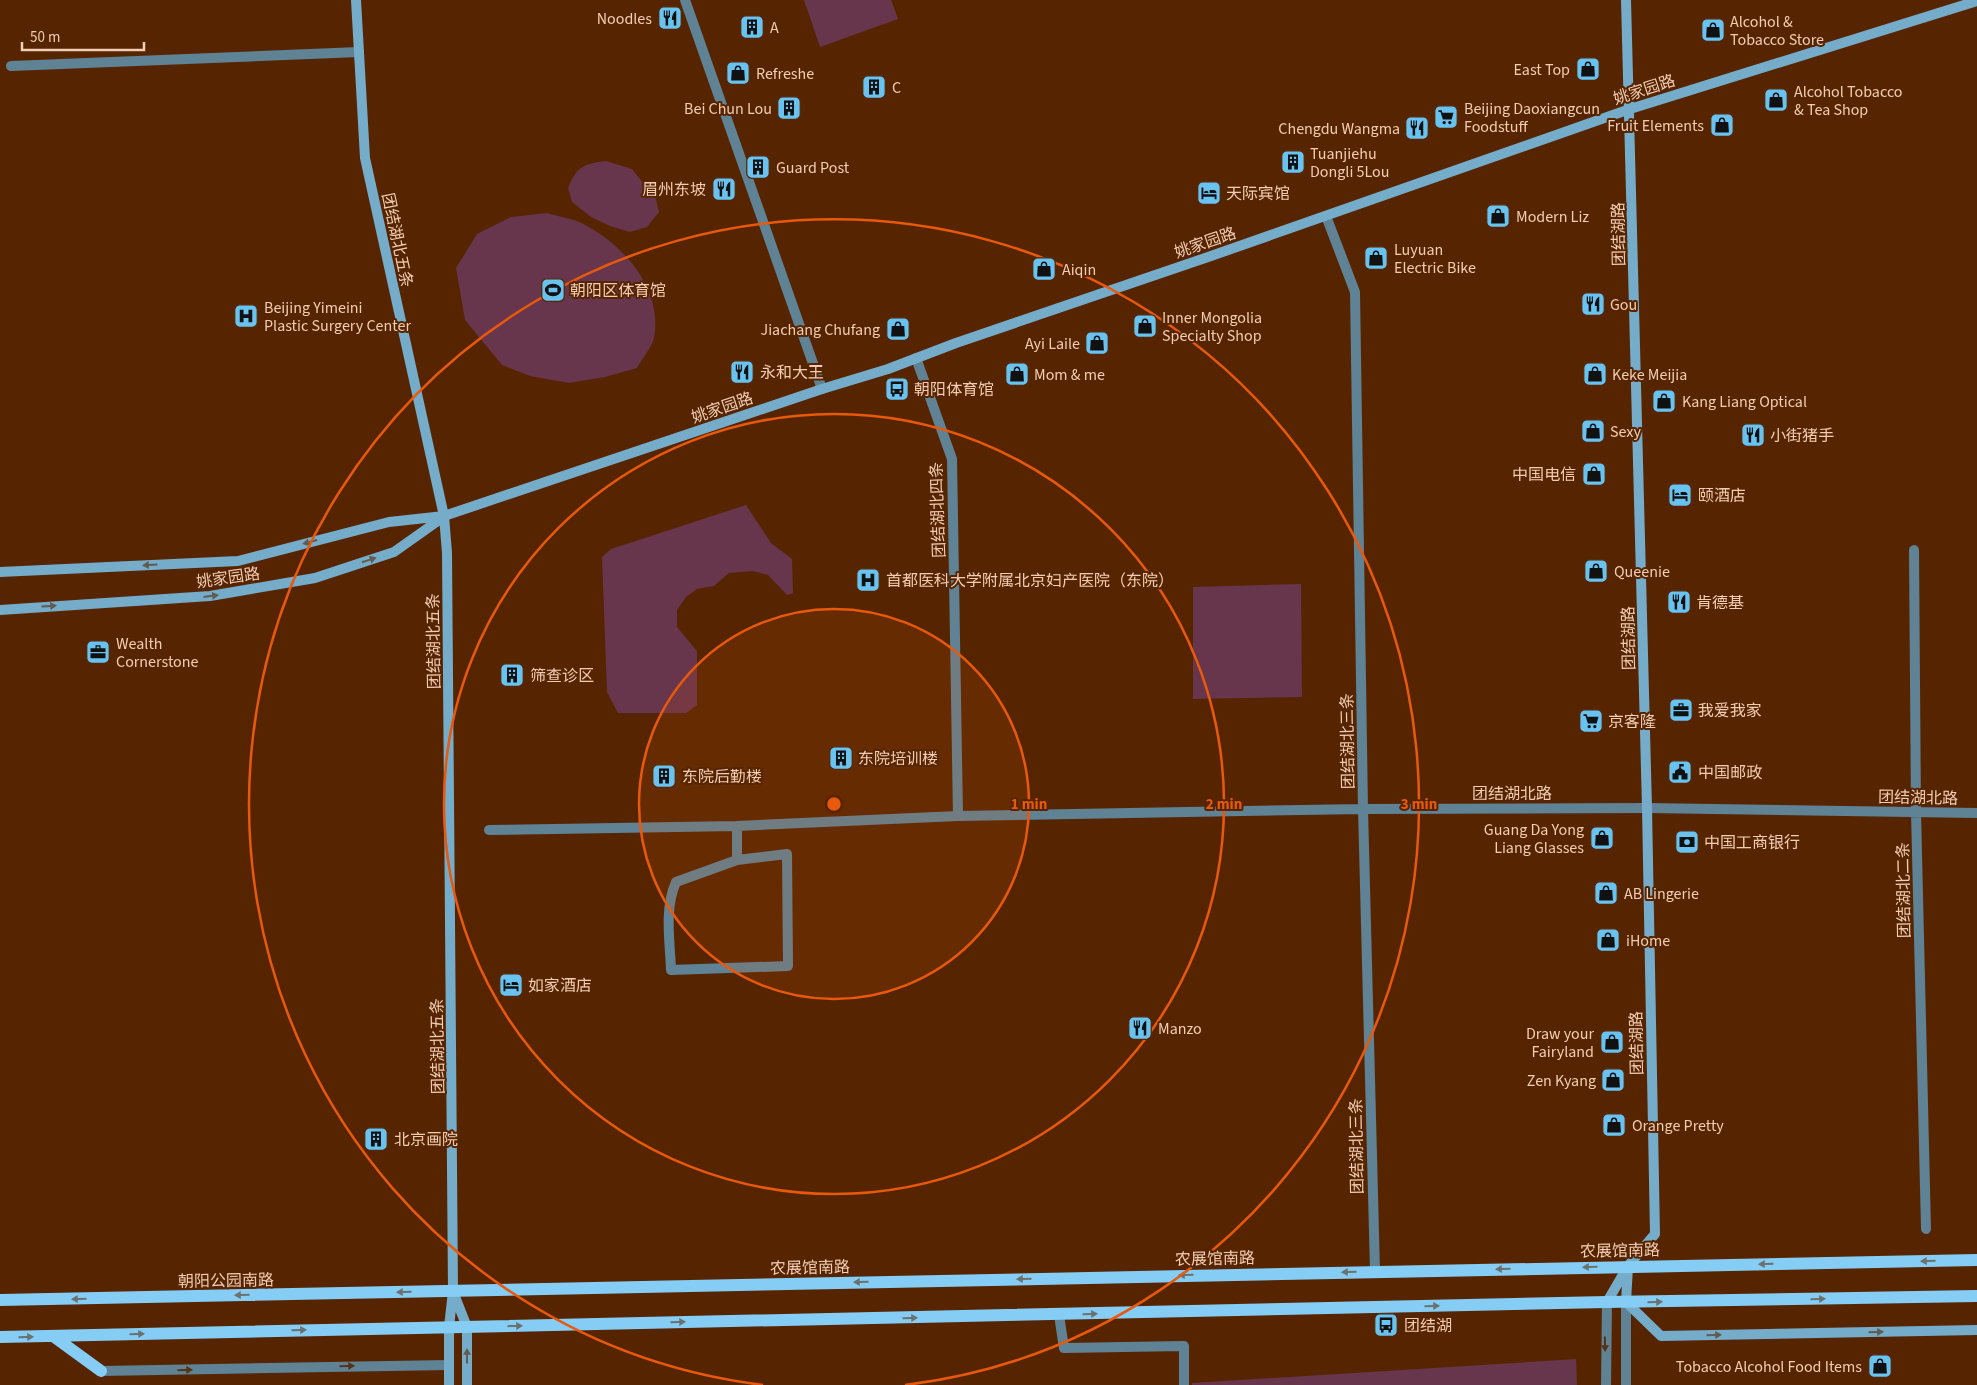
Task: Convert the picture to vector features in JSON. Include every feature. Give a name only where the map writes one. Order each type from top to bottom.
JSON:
[{"type":"main road","name":"农展馆南路","points":[[453,1291],[1977,1260]]},
{"type":"main road","name":"朝阳公园南路","points":[[0,1300],[453,1291]]},
{"type":"main road","points":[[0,1338],[1606,1302],[1977,1296]]},
{"type":"main road","points":[[53,1336],[101,1371]]},
{"type":"street","name":"团结湖北五条","points":[[356,0],[365,158],[444,516],[447,563],[453,1291]]},
{"type":"street","points":[[685,0],[822,389]]},
{"type":"street","name":"团结湖路","points":[[1606,1302],[1628,1266],[1655,1234],[1647,808],[1626,0]]},
{"type":"street","name":"姚家园路","points":[[0,572],[238,561],[390,522],[444,516],[822,389],[888,369],[956,342],[1326,216],[1630,109],[1977,0]]},
{"type":"street","points":[[11,66],[359,52]]},
{"type":"street","name":"团结湖北三条","points":[[1326,216],[1355,292],[1363,809],[1375,1272]]},
{"type":"street","name":"团结湖北四条","points":[[916,358],[952,458],[958,816]]},
{"type":"street","name":"姚家园路","points":[[0,610],[210,596],[315,578],[394,552],[444,516]]},
{"type":"street","name":"团结湖北二条","points":[[1914,550],[1916,812],[1926,1229]]},
{"type":"street","name":"团结湖北路","points":[[489,830],[737,826],[958,816],[1363,809],[1647,808],[1977,813]]},
{"type":"street","points":[[737,826],[737,860]]},
{"type":"street","points":[[787,854],[788,966],[671,970],[668,922],[670,896],[676,882],[737,860],[787,854]]},
{"type":"street","points":[[1626,1385],[1628,1266]]},
{"type":"street","points":[[453,1291],[467,1327],[467,1385]]},
{"type":"street","points":[[449,1385],[449,1327],[453,1291]]},
{"type":"street","points":[[1606,1302],[1606,1385]]},
{"type":"street","points":[[1626,1302],[1660,1336],[1977,1330]]},
{"type":"street","points":[[1059,1315],[1064,1348],[1184,1346],[1184,1385]]},
{"type":"street","points":[[101,1371],[449,1364]]},
{"type":"shaded area","points":[[804,0],[891,0],[898,19],[820,47]]},
{"type":"shaded area","points":[[606,161],[632,169],[656,199],[659,212],[647,227],[630,232],[610,226],[591,217],[572,202],[568,188],[578,171],[592,163]]},
{"type":"shaded area","name":"朝阳区体育馆","points":[[547,213],[578,222],[601,235],[628,258],[647,287],[653,304],[654,338],[637,368],[605,377],[569,383],[530,376],[502,365],[465,320],[456,268],[477,234],[511,217]]},
{"type":"shaded area","points":[[746,505],[771,543],[792,559],[793,593],[787,595],[768,575],[753,571],[729,573],[714,586],[697,589],[686,597],[677,610],[677,627],[697,651],[697,705],[686,713],[618,713],[607,692],[602,557],[611,549]]},
{"type":"shaded area","points":[[1301,584],[1302,697],[1193,699],[1193,587]]},
{"type":"shaded area","points":[[1576,1359],[1577,1385],[1192,1385],[1192,1383]]},
{"type":"place","name":"Noodles","points":[[670,18]]},
{"type":"place","name":"A","points":[[752,27]]},
{"type":"place","name":"Alcohol & Tobacco Store","points":[[1713,30]]},
{"type":"place","name":"East Top","points":[[1588,69]]},
{"type":"place","name":"Refreshe","points":[[738,73]]},
{"type":"place","name":"C","points":[[874,87]]},
{"type":"place","name":"Alcohol Tobacco & Tea Shop","points":[[1776,100]]},
{"type":"place","name":"Bei Chun Lou","points":[[789,108]]},
{"type":"place","name":"Beijing Daoxiangcun Foodstuff","points":[[1446,117]]},
{"type":"place","name":"Fruit Elements","points":[[1722,125]]},
{"type":"place","name":"Chengdu Wangma","points":[[1417,128]]},
{"type":"place","name":"Tuanjiehu Dongli 5Lou","points":[[1293,162]]},
{"type":"place","name":"Guard Post","points":[[758,167]]},
{"type":"place","name":"眉州东坡","points":[[724,189]]},
{"type":"place","name":"天际宾馆","points":[[1209,193]]},
{"type":"place","name":"Modern Liz","points":[[1498,216]]},
{"type":"place","name":"Luyuan Electric Bike","points":[[1376,258]]},
{"type":"place","name":"Aiqin","points":[[1044,269]]},
{"type":"place","name":"朝阳区体育馆","points":[[553,290]]},
{"type":"place","name":"Gou","points":[[1593,304]]},
{"type":"place","name":"Beijing Yimeini Plastic Surgery Center","points":[[246,316]]},
{"type":"place","name":"Inner Mongolia Specialty Shop","points":[[1145,326]]},
{"type":"place","name":"Jiachang Chufang","points":[[898,329]]},
{"type":"place","name":"Ayi Laile","points":[[1097,343]]},
{"type":"place","name":"永和大王","points":[[742,372]]},
{"type":"place","name":"Mom & me","points":[[1017,374]]},
{"type":"place","name":"Keke Meijia","points":[[1595,374]]},
{"type":"place","name":"朝阳体育馆","points":[[897,389]]},
{"type":"place","name":"Kang Liang Optical","points":[[1664,401]]},
{"type":"place","name":"Sexy","points":[[1593,431]]},
{"type":"place","name":"小街猪手","points":[[1753,435]]},
{"type":"place","name":"中国电信","points":[[1594,474]]},
{"type":"place","name":"颐酒店","points":[[1680,495]]},
{"type":"place","name":"Queenie","points":[[1596,571]]},
{"type":"place","name":"首都医科大学附属北京妇产医院（东院）","points":[[868,580]]},
{"type":"place","name":"肯德基","points":[[1679,602]]},
{"type":"place","name":"Wealth Cornerstone","points":[[98,652]]},
{"type":"place","name":"筛查诊区","points":[[512,675]]},
{"type":"place","name":"我爱我家","points":[[1681,710]]},
{"type":"place","name":"京客隆","points":[[1591,721]]},
{"type":"place","name":"东院培训楼","points":[[841,758]]},
{"type":"place","name":"中国邮政","points":[[1680,772]]},
{"type":"place","name":"东院后勤楼","points":[[664,776]]},
{"type":"place","name":"Guang Da Yong Liang Glasses","points":[[1602,838]]},
{"type":"place","name":"中国工商银行","points":[[1687,842]]},
{"type":"place","name":"AB Lingerie","points":[[1606,893]]},
{"type":"place","name":"iHome","points":[[1608,940]]},
{"type":"place","name":"如家酒店","points":[[511,985]]},
{"type":"place","name":"Manzo","points":[[1140,1028]]},
{"type":"place","name":"Draw your Fairyland","points":[[1612,1042]]},
{"type":"place","name":"Zen Kyang","points":[[1613,1080]]},
{"type":"place","name":"Orange Pretty","points":[[1614,1125]]},
{"type":"place","name":"北京画院","points":[[376,1139]]},
{"type":"place","name":"团结湖","points":[[1386,1325]]},
{"type":"place","name":"Tobacco Alcohol Food Items","points":[[1880,1366]]}]
